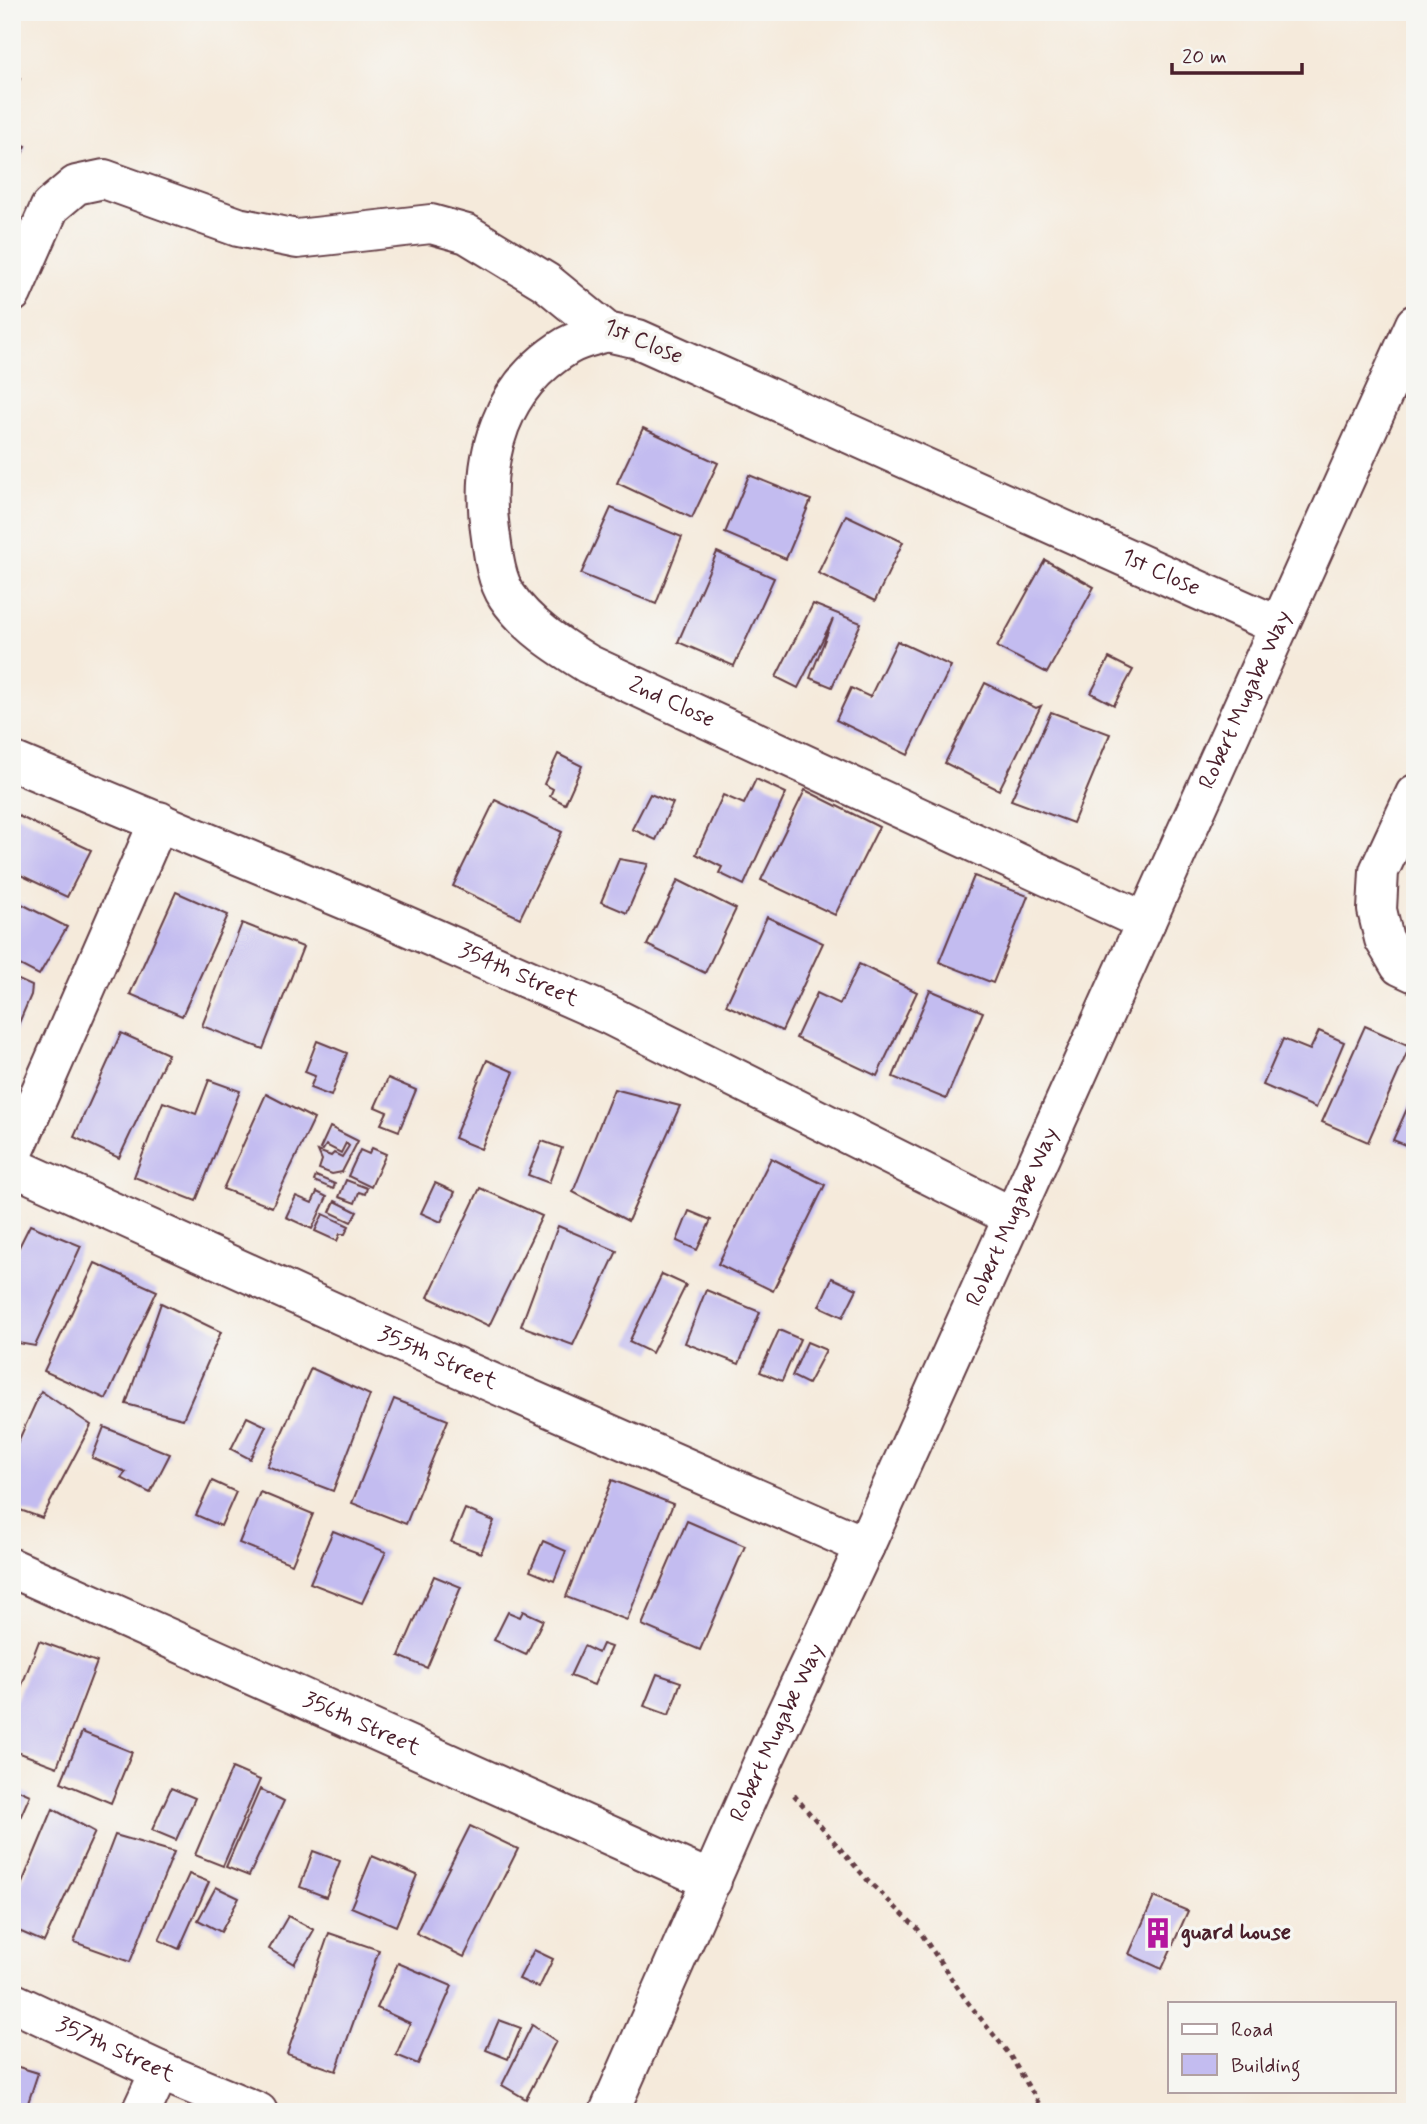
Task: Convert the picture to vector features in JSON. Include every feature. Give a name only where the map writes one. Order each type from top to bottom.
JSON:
[{"type":"street","name":"1st Close","points":[[12,293],[50,208],[76,185],[104,179],[238,227],[297,239],[431,224],[467,234],[547,282],[607,332],[638,339],[1279,626]]},
{"type":"street","name":"Robert Mugabe Way","points":[[609,2112],[764,1760],[864,1546],[1415,324]]},
{"type":"street","name":"2nd Close","points":[[607,332],[569,345],[546,361],[525,380],[509,401],[499,423],[487,509],[494,559],[506,595],[526,618],[558,646],[588,664],[1146,922]]},
{"type":"street","name":"354th Street","points":[[12,761],[384,916],[607,1014],[1013,1217]]},
{"type":"street","points":[[1407,970],[1384,939],[1377,910],[1379,871],[1415,794]]},
{"type":"street","points":[[12,1157],[159,821]]},
{"type":"street","name":"355th Street","points":[[12,1166],[411,1348],[864,1546]]},
{"type":"street","name":"356th Street","points":[[12,1568],[712,1881]]},
{"type":"street","name":"357th Street","points":[[12,2002],[258,2112]]},
{"type":"street","points":[[141,2112],[160,2070]]},
{"type":"path","points":[[764,1760],[868,1881],[918,1930],[966,2000],[1009,2054],[1044,2112]]},
{"type":"building","points":[[12,76],[20,79],[12,97]]},
{"type":"building","points":[[12,139],[26,146],[12,174]]},
{"type":"building","points":[[643,428],[718,463],[692,518],[617,483]]},
{"type":"building","points":[[749,475],[811,500],[786,559],[725,533]]},
{"type":"building","points":[[611,508],[682,537],[656,604],[581,574]]},
{"type":"building","points":[[846,515],[903,542],[875,601],[818,573]]},
{"type":"building","points":[[717,552],[774,578],[734,666],[678,642]]},
{"type":"building","points":[[1045,560],[1094,587],[1047,673],[997,647]]},
{"type":"building","points":[[813,604],[861,623],[832,687],[810,678],[833,619],[798,688],[776,677]]},
{"type":"building","points":[[897,641],[951,666],[908,755],[836,720],[851,688],[870,697]]},
{"type":"building","points":[[1109,658],[1133,670],[1114,705],[1091,693]]},
{"type":"building","points":[[985,683],[1036,708],[1041,706],[999,790],[945,763]]},
{"type":"building","points":[[1051,712],[1110,734],[1073,823],[1011,800]]},
{"type":"building","points":[[558,754],[582,766],[565,804],[550,796],[553,789],[544,784]]},
{"type":"building","points":[[756,779],[786,793],[744,885],[719,873],[722,867],[696,854],[723,795],[744,804]]},
{"type":"building","points":[[805,790],[879,827],[835,915],[761,880]]},
{"type":"building","points":[[650,794],[673,803],[656,840],[632,829]]},
{"type":"building","points":[[495,800],[562,832],[520,918],[453,886]]},
{"type":"building","points":[[12,813],[91,850],[67,897],[12,871]]},
{"type":"building","points":[[619,859],[648,864],[627,913],[601,902]]},
{"type":"building","points":[[974,876],[1028,896],[993,983],[939,962]]},
{"type":"building","points":[[678,880],[736,909],[705,973],[647,945]]},
{"type":"building","points":[[176,892],[228,915],[182,1016],[130,994]]},
{"type":"building","points":[[12,899],[67,927],[39,975],[12,961]]},
{"type":"building","points":[[767,917],[823,943],[782,1031],[726,1005]]},
{"type":"building","points":[[242,923],[303,947],[263,1049],[202,1026]]},
{"type":"building","points":[[859,964],[917,992],[877,1076],[796,1038],[817,993],[840,1004]]},
{"type":"building","points":[[12,977],[32,986],[31,995],[12,1039]]},
{"type":"building","points":[[930,990],[983,1012],[946,1099],[893,1077]]},
{"type":"building","points":[[1365,1026],[1410,1046],[1368,1142],[1322,1122]]},
{"type":"building","points":[[1319,1031],[1344,1042],[1316,1108],[1263,1085],[1283,1039],[1310,1050]]},
{"type":"building","points":[[121,1033],[168,1054],[119,1158],[74,1137]]},
{"type":"building","points":[[317,1041],[347,1053],[331,1096],[310,1088],[315,1076],[305,1072]]},
{"type":"building","points":[[487,1060],[514,1072],[481,1149],[454,1138]]},
{"type":"building","points":[[388,1078],[416,1090],[399,1131],[381,1124],[387,1112],[375,1107]]},
{"type":"building","points":[[209,1080],[240,1091],[196,1201],[134,1177],[163,1102],[196,1114]]},
{"type":"building","points":[[614,1089],[680,1106],[628,1221],[573,1192]]},
{"type":"building","points":[[1415,1091],[1415,1149],[1393,1140]]},
{"type":"building","points":[[266,1094],[314,1119],[272,1207],[223,1189]]},
{"type":"building","points":[[330,1127],[358,1141],[342,1172],[332,1174],[319,1169],[322,1160],[318,1151],[342,1157],[349,1146],[346,1143],[341,1153],[326,1145],[323,1150],[320,1149]]},
{"type":"building","points":[[542,1141],[562,1148],[549,1183],[528,1175]]},
{"type":"building","points":[[372,1148],[386,1154],[371,1187],[348,1176],[360,1150],[369,1154]]},
{"type":"building","points":[[771,1158],[825,1185],[773,1291],[718,1264]]},
{"type":"building","points":[[316,1176],[335,1184],[333,1189],[314,1181]]},
{"type":"building","points":[[346,1180],[367,1188],[365,1194],[359,1192],[355,1203],[339,1197]]},
{"type":"building","points":[[435,1183],[455,1192],[441,1222],[421,1213]]},
{"type":"building","points":[[480,1188],[542,1216],[489,1326],[428,1297]]},
{"type":"building","points":[[317,1192],[327,1197],[312,1229],[286,1217],[296,1196],[312,1203]]},
{"type":"building","points":[[335,1201],[357,1212],[351,1222],[330,1212]]},
{"type":"building","points":[[689,1211],[711,1220],[697,1250],[677,1241]]},
{"type":"building","points":[[323,1214],[349,1226],[337,1241],[315,1231]]},
{"type":"building","points":[[30,1225],[81,1246],[35,1346],[12,1342],[12,1261]]},
{"type":"building","points":[[558,1226],[617,1251],[573,1345],[521,1326]]},
{"type":"building","points":[[95,1263],[157,1291],[106,1399],[44,1371]]},
{"type":"building","points":[[662,1274],[686,1285],[652,1353],[629,1342]]},
{"type":"building","points":[[832,1278],[857,1289],[843,1317],[819,1306]]},
{"type":"building","points":[[706,1290],[760,1312],[739,1364],[685,1343]]},
{"type":"building","points":[[161,1303],[221,1332],[183,1419],[126,1404]]},
{"type":"building","points":[[779,1330],[800,1339],[782,1381],[760,1372]]},
{"type":"building","points":[[807,1342],[826,1350],[808,1384],[792,1376]]},
{"type":"building","points":[[311,1368],[370,1395],[333,1491],[267,1466]]},
{"type":"building","points":[[41,1391],[91,1425],[42,1518],[12,1507],[12,1455]]},
{"type":"building","points":[[394,1399],[448,1420],[406,1524],[352,1503]]},
{"type":"building","points":[[247,1417],[266,1426],[250,1459],[231,1449]]},
{"type":"building","points":[[104,1427],[170,1454],[150,1493],[121,1478],[126,1472],[92,1458]]},
{"type":"building","points":[[612,1480],[673,1504],[627,1620],[566,1597]]},
{"type":"building","points":[[212,1481],[236,1492],[221,1526],[196,1515]]},
{"type":"building","points":[[260,1492],[313,1514],[292,1564],[239,1543]]},
{"type":"building","points":[[465,1509],[494,1521],[481,1553],[451,1542]]},
{"type":"building","points":[[687,1521],[745,1546],[700,1650],[642,1625]]},
{"type":"building","points":[[333,1531],[386,1552],[362,1603],[310,1583]]},
{"type":"building","points":[[543,1541],[566,1551],[554,1581],[530,1571]]},
{"type":"building","points":[[434,1576],[461,1587],[427,1668],[399,1656]]},
{"type":"building","points":[[523,1611],[543,1620],[526,1655],[494,1640],[508,1612],[520,1617]]},
{"type":"building","points":[[39,1641],[97,1662],[57,1767],[12,1750],[12,1711]]},
{"type":"building","points":[[602,1644],[611,1647],[594,1685],[570,1676],[584,1646],[598,1653]]},
{"type":"building","points":[[657,1674],[681,1682],[669,1715],[644,1706]]},
{"type":"building","points":[[82,1732],[132,1752],[111,1803],[61,1782]]},
{"type":"building","points":[[232,1768],[260,1780],[223,1866],[195,1855]]},
{"type":"building","points":[[12,1787],[30,1795],[12,1836]]},
{"type":"building","points":[[171,1788],[195,1798],[176,1840],[152,1830]]},
{"type":"building","points":[[260,1789],[284,1801],[249,1876],[226,1867]]},
{"type":"building","points":[[53,1809],[95,1832],[44,1942],[12,1928],[12,1907]]},
{"type":"building","points":[[470,1826],[518,1849],[464,1957],[416,1933]]},
{"type":"building","points":[[115,1835],[174,1852],[130,1962],[74,1942]]},
{"type":"building","points":[[313,1851],[340,1861],[326,1897],[300,1887]]},
{"type":"building","points":[[372,1856],[417,1875],[396,1926],[351,1907]]},
{"type":"building","points":[[189,1874],[209,1882],[179,1949],[159,1940]]},
{"type":"building","points":[[216,1887],[239,1898],[221,1932],[198,1920]]},
{"type":"building","name":"guard house","points":[[1154,1897],[1188,1911],[1162,1969],[1129,1954]]},
{"type":"building","points":[[288,1916],[314,1930],[294,1964],[269,1949]]},
{"type":"building","points":[[329,1933],[379,1950],[336,2071],[287,2054]]},
{"type":"building","points":[[534,1950],[553,1959],[539,1988],[519,1979]]},
{"type":"building","points":[[398,1963],[452,1986],[418,2064],[396,2055],[410,2023],[377,2008]]},
{"type":"building","points":[[499,2020],[521,2028],[508,2059],[486,2050]]},
{"type":"building","points":[[532,2025],[556,2041],[526,2099],[502,2085]]},
{"type":"building","points":[[12,2065],[38,2073],[25,2112],[12,2112]]},
{"type":"place","name":"guard house","points":[[1158,1933]]}]
